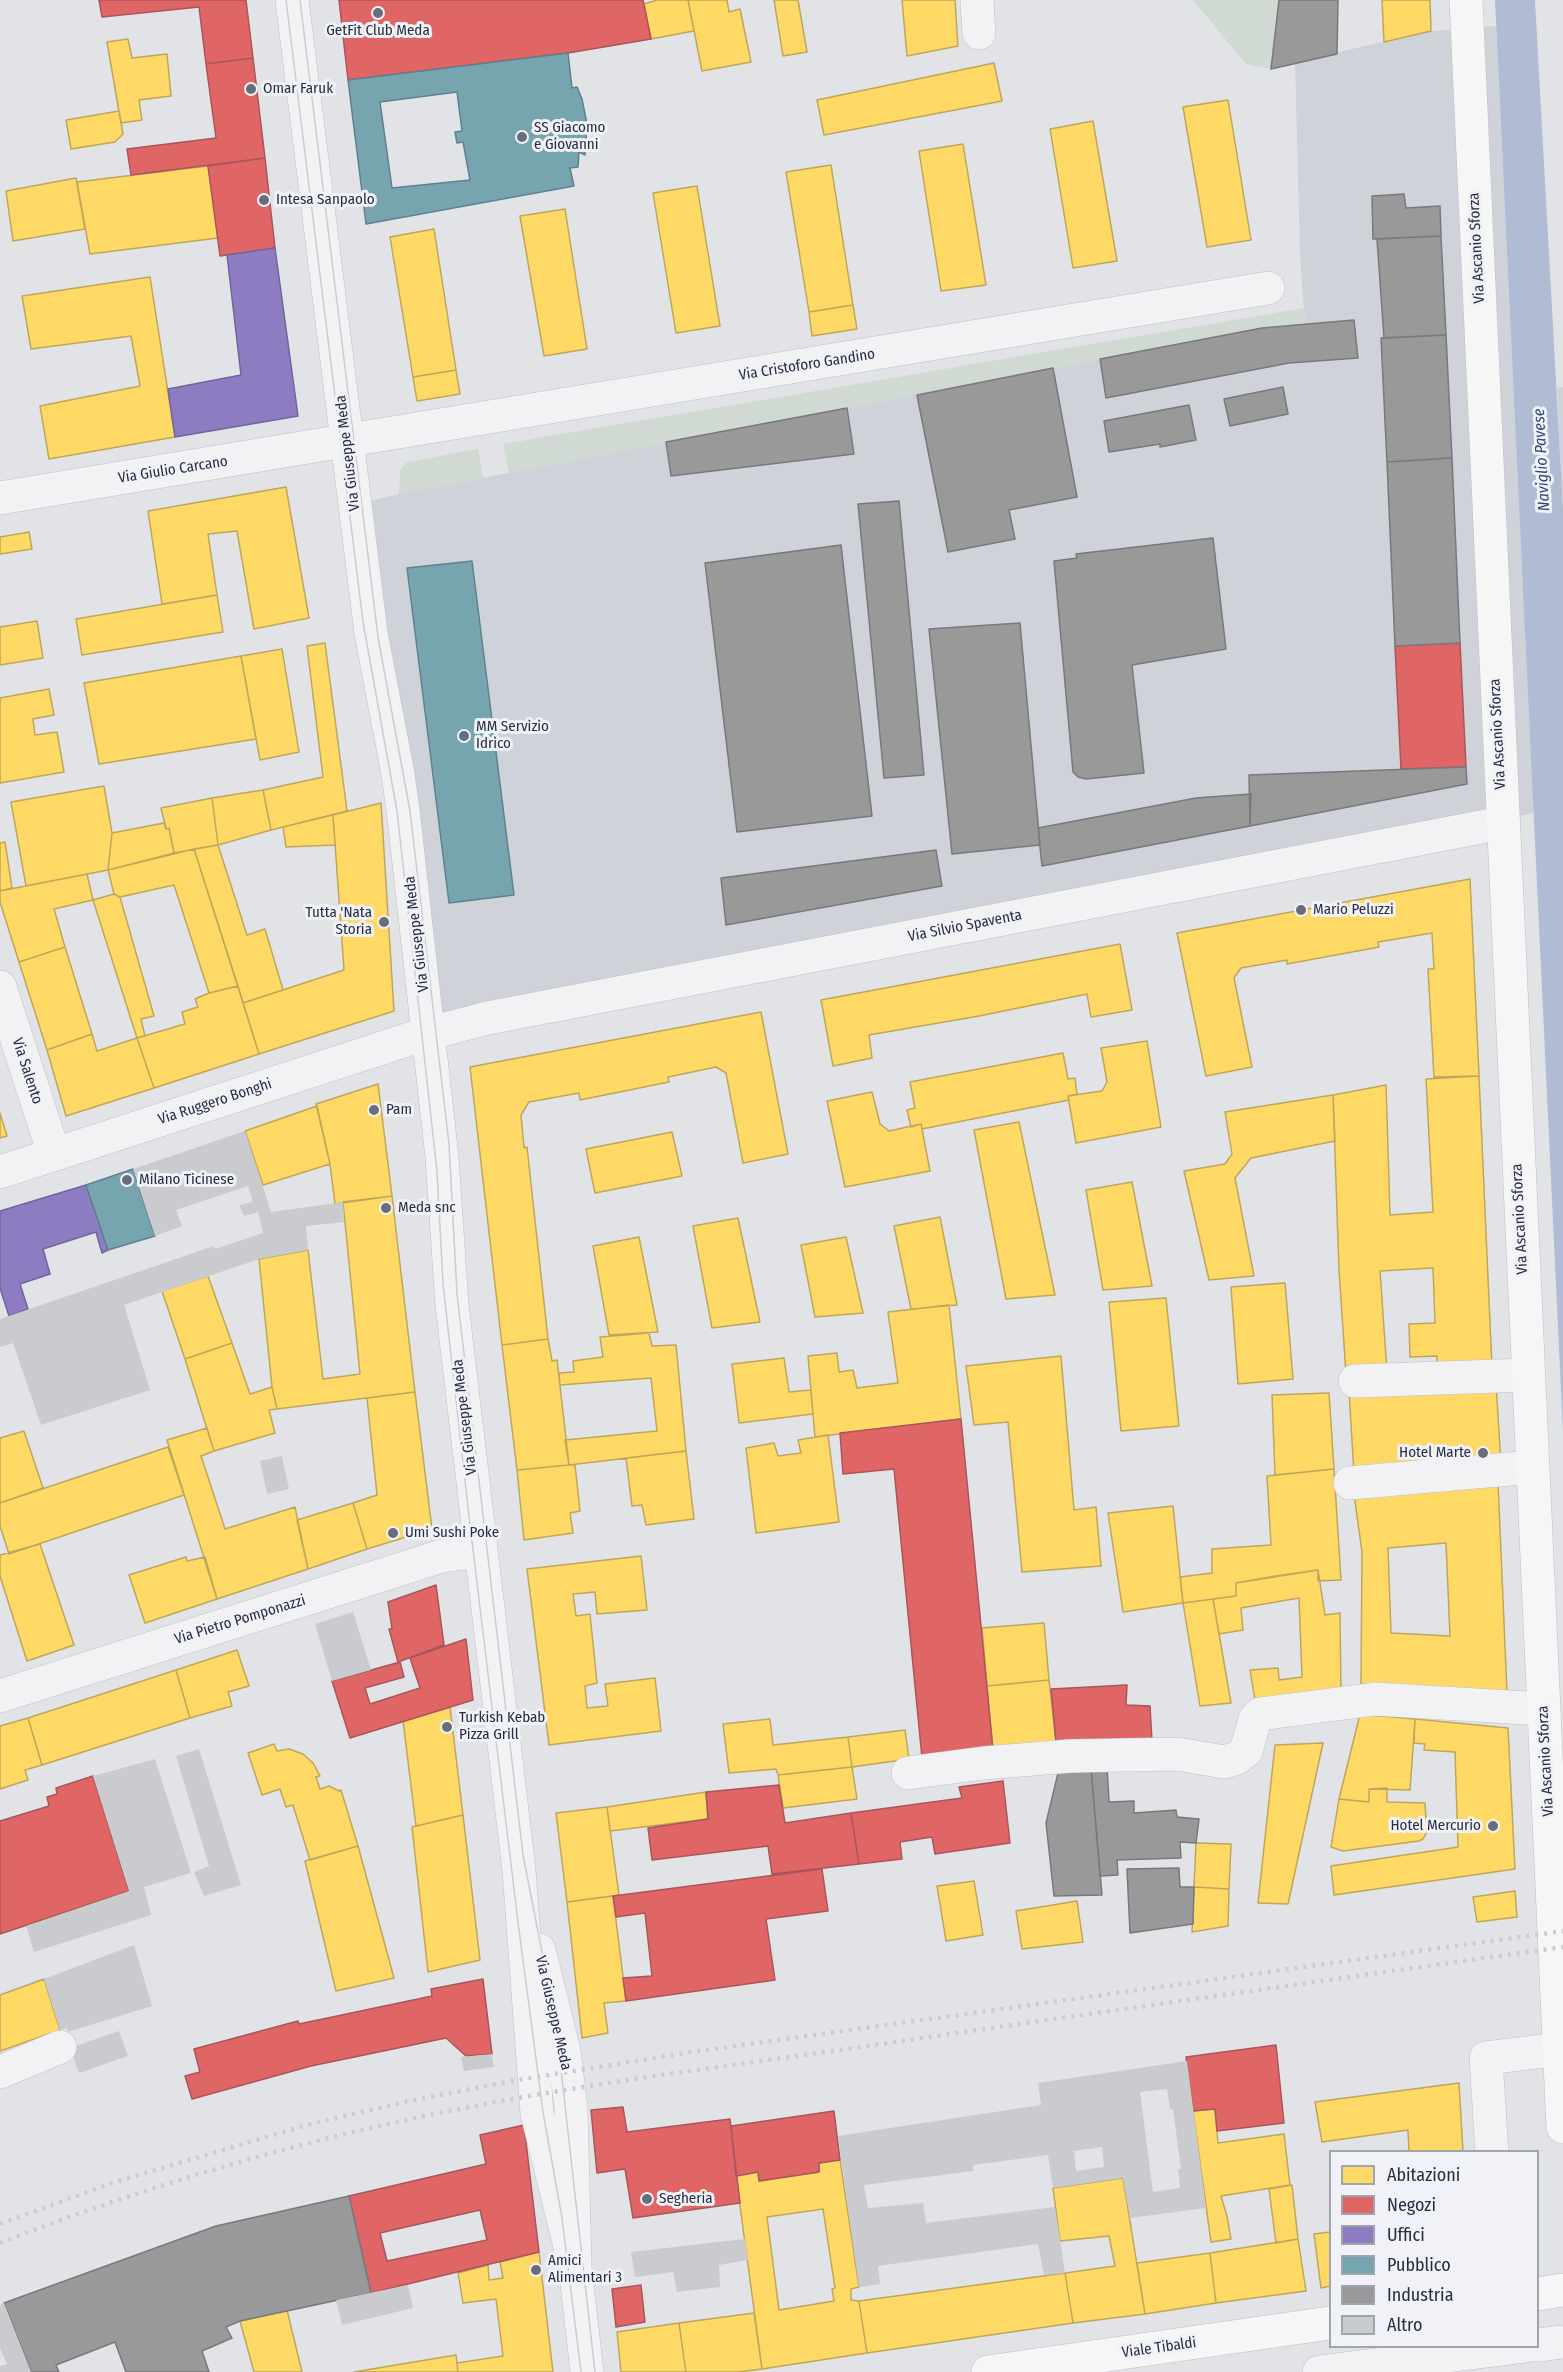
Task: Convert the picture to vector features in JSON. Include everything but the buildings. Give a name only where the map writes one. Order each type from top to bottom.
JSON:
[{"type":"main road","name":"Via Ascanio Sforza","points":[[1466,0],[1563,2127]]},
{"type":"main road","points":[[1539,2294],[1563,2290]]},
{"type":"main road","name":"Viale Tibaldi","points":[[988,2372],[1329,2323]]},
{"type":"street","points":[[977,0],[979,33]]},
{"type":"street","name":"Via Giuseppe Meda","points":[[293,3],[371,633],[398,774],[442,1157],[452,1305],[519,1870],[564,2051],[571,2107],[575,2267],[587,2372]]},
{"type":"street","name":"Via Cristoforo Gandino","points":[[346,442],[1268,288]]},
{"type":"street","name":"Via Giulio Carcano","points":[[0,498],[346,442]]},
{"type":"street","name":"Via Silvio Spaventa","points":[[429,1033],[488,1018],[1502,822]]},
{"type":"street","name":"Via Salento","points":[[0,987],[54,1154]]},
{"type":"street","name":"Via Ruggero Bonghi","points":[[0,1172],[429,1033]]},
{"type":"street","points":[[1355,1381],[1527,1375]]},
{"type":"street","points":[[1350,1483],[1532,1467]]},
{"type":"street","name":"Via Pietro Pomponazzi","points":[[1,1693],[442,1556],[480,1551]]},
{"type":"street","points":[[908,1773],[984,1763],[1070,1756],[1178,1754],[1224,1762],[1237,1758],[1246,1751],[1255,1719],[1260,1714],[1299,1711],[1359,1700],[1543,1709]]},
{"type":"street","points":[[0,2072],[60,2048]]},
{"type":"street","points":[[1492,2150],[1486,2058],[1560,2049]]},
{"type":"street","points":[[1539,2345],[1563,2342]]},
{"type":"street","points":[[1319,2372],[1510,2348]]},
{"type":"shaded area","points":[[1193,0],[1279,0],[1271,69],[1246,64]]},
{"type":"shaded area","points":[[1496,26],[1534,813],[431,1026],[366,502],[1262,328],[1305,324],[1300,256],[1295,62],[1431,31]]},
{"type":"shaded area","points":[[1304,308],[1305,324],[1262,328],[509,473],[503,444]]},
{"type":"shaded area","points":[[1563,387],[1563,509],[1557,388]]},
{"type":"shaded area","points":[[478,449],[483,478],[399,494],[400,470],[407,462]]},
{"type":"water","name":"Naviglio Pavese","points":[[1495,0],[1535,0],[1563,509],[1563,1432]]},
{"type":"tram line","points":[[286,0],[363,622],[397,811],[437,1171],[443,1284],[470,1525],[518,1922],[543,2112],[562,2218],[581,2372]]},
{"type":"tram line","points":[[300,0],[378,637],[410,811],[449,1144],[457,1294],[523,1855],[552,2003],[559,2052],[595,2372]]},
{"type":"railway","points":[[0,2224],[112,2183],[307,2125],[404,2102],[512,2081],[685,2053],[1563,1931]]},
{"type":"railway","points":[[0,2243],[99,2206],[251,2159],[354,2132],[465,2108],[642,2078],[1563,1947]]},
{"type":"place","name":"GetFit Club Meda","points":[[378,13]]},
{"type":"place","name":"Omar Faruk","points":[[251,89]]},
{"type":"place","name":"SS Giacomo e Giovanni","points":[[522,137]]},
{"type":"place","name":"Intesa Sanpaolo","points":[[264,200]]},
{"type":"place","name":"MM Servizio Idrico","points":[[464,736]]},
{"type":"place","name":"Mario Peluzzi","points":[[1301,910]]},
{"type":"place","name":"Tutta 'Nata Storia","points":[[384,922]]},
{"type":"place","name":"Pam","points":[[374,1110]]},
{"type":"place","name":"Milano Ticinese","points":[[127,1180]]},
{"type":"place","name":"Meda snc","points":[[386,1208]]},
{"type":"place","name":"Hotel Marte","points":[[1483,1453]]},
{"type":"place","name":"Umi Sushi Poke","points":[[393,1533]]},
{"type":"place","name":"Turkish Kebab Pizza Grill","points":[[447,1727]]},
{"type":"place","name":"Hotel Mercurio","points":[[1493,1826]]},
{"type":"place","name":"Segheria","points":[[647,2199]]},
{"type":"place","name":"Amici Alimentari 3","points":[[536,2270]]}]
